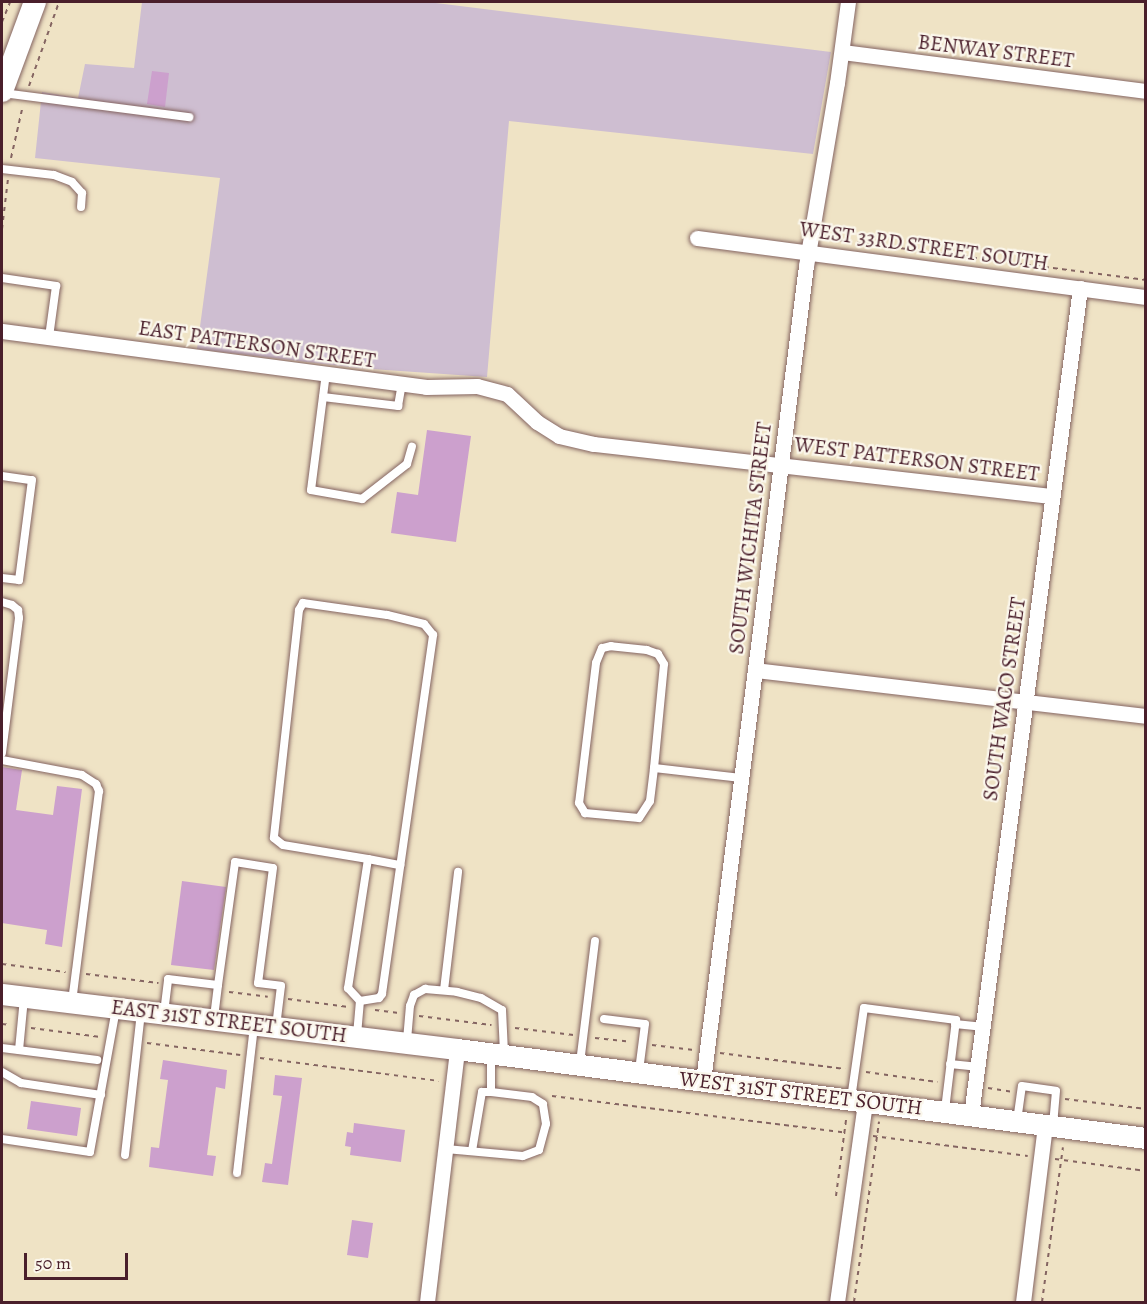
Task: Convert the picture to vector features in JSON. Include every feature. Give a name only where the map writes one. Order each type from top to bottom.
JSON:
[{"type":"main road","points":[[2,92],[34,2]]},
{"type":"street","name":"SOUTH WICHITA STREET","points":[[703,1081],[808,252],[842,52],[848,2]]},
{"type":"street","name":"BENWAY STREET","points":[[842,52],[1146,91]]},
{"type":"street","name":"WEST 33RD STREET SOUTH","points":[[697,238],[1146,297]]},
{"type":"street","name":"SOUTH WACO STREET","points":[[971,1115],[1080,288]]},
{"type":"street","name":"EAST PATTERSON STREET","points":[[2,331],[402,384],[439,387],[477,386],[507,394]]},
{"type":"street","name":"WEST PATTERSON STREET","points":[[507,394],[545,428],[575,441],[1052,496]]},
{"type":"street","points":[[755,670],[1146,716]]},
{"type":"street","name":"EAST 31ST STREET SOUTH","points":[[2,994],[457,1048]]},
{"type":"street","points":[[427,1302],[457,1048]]},
{"type":"street","name":"WEST 31ST STREET SOUTH","points":[[457,1048],[1146,1138]]},
{"type":"street","points":[[837,1302],[861,1135],[858,1101]]},
{"type":"street","points":[[1023,1302],[1041,1157],[1049,1126]]},
{"type":"lane","points":[[2,92],[189,117]]},
{"type":"lane","points":[[5,170],[54,176],[72,182],[82,193],[81,207]]},
{"type":"lane","points":[[2,278],[56,286],[49,337]]},
{"type":"lane","points":[[326,373],[311,490],[363,499],[407,464],[412,447]]},
{"type":"lane","points":[[323,397],[398,406],[402,384]]},
{"type":"lane","points":[[2,476],[32,480],[19,580],[2,578]]},
{"type":"lane","points":[[2,602],[18,610],[19,618],[2,753]]},
{"type":"lane","points":[[360,1001],[379,998],[382,994],[400,865],[432,635],[424,624],[405,619],[303,603],[299,610],[274,838],[283,845],[400,865]]},
{"type":"lane","points":[[628,647],[647,650],[658,654],[664,664],[654,768],[650,801],[639,818],[592,815],[581,808],[579,802],[596,663],[602,648],[628,647]]},
{"type":"lane","points":[[2,760],[82,775],[96,784],[99,790],[72,1002]]},
{"type":"lane","points":[[654,768],[741,778]]},
{"type":"lane","points":[[357,1036],[360,1001],[348,988],[368,859]]},
{"type":"lane","points":[[214,1019],[235,862],[273,868],[258,983],[280,986],[275,1026]]},
{"type":"lane","points":[[444,990],[458,872]]},
{"type":"lane","points":[[579,1064],[595,941]]},
{"type":"lane","points":[[164,1013],[168,979],[218,985]]},
{"type":"lane","points":[[407,1042],[410,1006],[414,995],[425,988],[481,998],[502,1010],[498,1054],[491,1092]]},
{"type":"lane","points":[[19,1050],[24,997]]},
{"type":"lane","points":[[2,1139],[90,1152],[116,1007]]},
{"type":"lane","points":[[858,1101],[864,1008],[956,1020],[945,1112]]},
{"type":"lane","points":[[126,1155],[141,1010]]},
{"type":"lane","points":[[604,1019],[645,1024],[638,1072]]},
{"type":"lane","points":[[237,1173],[254,1024]]},
{"type":"lane","points":[[955,1024],[982,1027]]},
{"type":"lane","points":[[2,1048],[97,1060]]},
{"type":"lane","points":[[951,1064],[977,1068]]},
{"type":"lane","points":[[2,1072],[21,1083],[101,1095]]},
{"type":"lane","points":[[1017,1121],[1022,1086],[1056,1091],[1049,1126]]},
{"type":"lane","points":[[446,1149],[523,1156],[539,1150],[546,1124],[543,1104],[532,1096],[482,1092],[472,1151]]},
{"type":"path","points":[[2,22],[10,2]]},
{"type":"path","points":[[2,229],[5,170],[26,96],[59,2]]},
{"type":"path","points":[[830,239],[1146,280]]},
{"type":"path","points":[[2,1024],[112,1038]]},
{"type":"path","points":[[138,1042],[453,1083]]},
{"type":"path","points":[[547,1096],[1146,1171]]},
{"type":"path","points":[[855,1302],[879,1122]]},
{"type":"path","points":[[1042,1302],[1063,1147]]},
{"type":"shaded area","points":[[142,2],[428,2],[831,52],[813,154],[509,121],[487,377],[357,368],[197,349],[220,178],[35,158],[42,92],[78,98],[85,64],[134,68]]},
{"type":"building","points":[[152,71],[169,73],[165,107],[147,104]]},
{"type":"building","points":[[427,430],[471,436],[456,542],[391,533],[397,492],[418,495]]},
{"type":"building","points":[[2,767],[22,770],[16,810],[53,815],[57,786],[82,789],[62,947],[45,944],[47,930],[2,923]]},
{"type":"building","points":[[182,881],[226,887],[214,970],[171,965]]},
{"type":"building","points":[[163,1060],[227,1070],[225,1089],[216,1087],[207,1155],[216,1156],[213,1176],[149,1167],[151,1147],[159,1148],[168,1080],[160,1079]]},
{"type":"building","points":[[275,1075],[302,1078],[288,1185],[262,1182],[265,1163],[272,1164],[282,1096],[273,1095]]},
{"type":"building","points":[[31,1101],[81,1108],[77,1136],[27,1129]]},
{"type":"building","points":[[354,1123],[405,1130],[401,1162],[350,1155],[351,1147],[345,1146],[347,1132],[353,1133]]},
{"type":"building","points":[[352,1220],[373,1223],[368,1258],[347,1255]]}]
